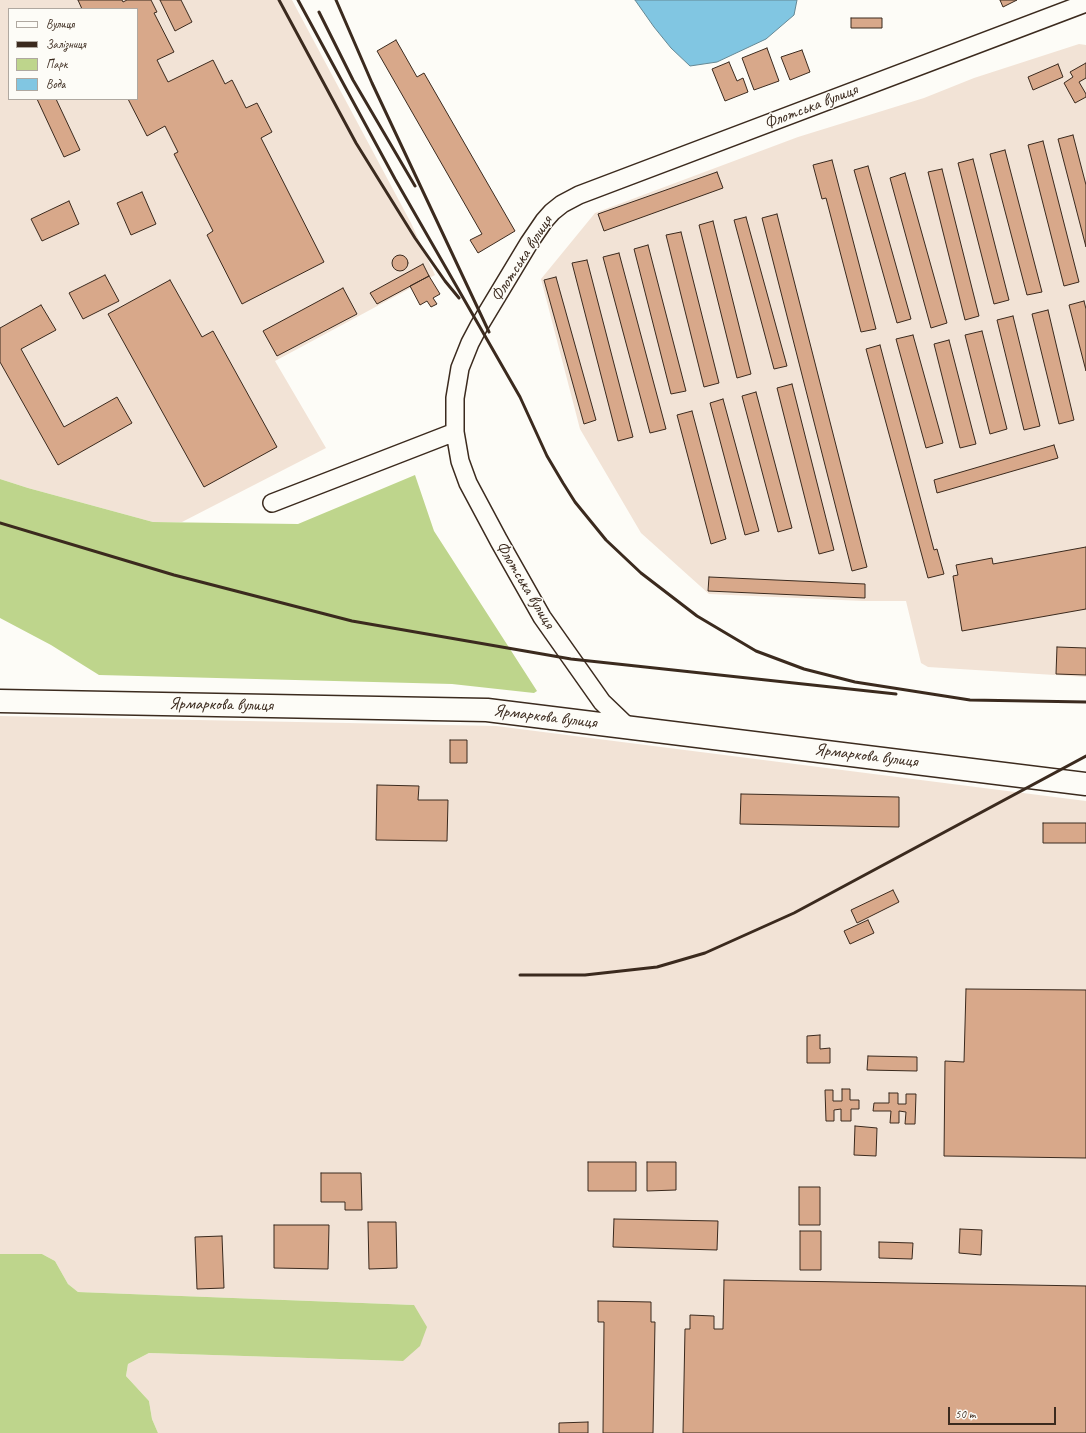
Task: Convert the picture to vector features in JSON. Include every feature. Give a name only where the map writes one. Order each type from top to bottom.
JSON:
[{"type":"street","name":"Флотська вулиця","points":[[627,726],[602,702],[542,616],[468,483],[460,461],[455,432],[455,398],[460,368],[470,343],[529,243],[544,221],[562,204],[579,195],[1086,3]]},
{"type":"street","points":[[272,503],[455,432]]},
{"type":"street","name":"Ярмаркова вулиця","points":[[0,701],[487,710],[627,726],[1086,784]]},
{"type":"shaded area","points":[[0,0],[292,0],[411,223],[435,275],[275,361],[326,448],[182,522],[153,522],[0,479]]},
{"type":"shaded area","points":[[1079,44],[1086,45],[1086,677],[928,667],[921,663],[906,601],[863,601],[709,594],[641,533],[580,429],[541,279],[595,213],[798,137],[924,98],[974,78]]},
{"type":"shaded area","points":[[0,716],[496,726],[1086,801],[1086,1433],[158,1433],[152,1419],[149,1401],[126,1376],[128,1364],[149,1353],[403,1361],[414,1305],[78,1292],[68,1284],[55,1261],[42,1254],[0,1254]]},
{"type":"green space","points":[[415,475],[434,531],[537,691],[534,693],[452,684],[99,675],[51,645],[0,618],[0,479],[153,522],[298,524]]},
{"type":"green space","points":[[0,1254],[42,1254],[55,1261],[68,1284],[78,1292],[414,1305],[427,1327],[420,1346],[403,1361],[149,1353],[128,1364],[126,1376],[149,1401],[152,1419],[158,1433],[0,1433]]},
{"type":"water","points":[[635,0],[797,0],[794,15],[766,39],[717,62],[690,66],[671,48]]},
{"type":"building","points":[[78,0],[122,0],[123,2],[127,0],[151,0],[157,12],[154,13],[174,52],[157,60],[168,82],[213,60],[225,84],[232,80],[246,108],[257,103],[272,132],[261,138],[324,262],[242,304],[207,235],[213,231],[174,154],[178,152],[165,126],[147,136],[129,100],[138,100],[138,8],[82,8]]},
{"type":"building","points":[[160,0],[181,0],[192,22],[175,31]]},
{"type":"building","points":[[1000,0],[1017,0],[1003,7]]},
{"type":"building","points":[[851,18],[882,18],[882,28],[851,28]]},
{"type":"building","points":[[396,40],[417,77],[424,73],[515,231],[478,253],[470,240],[482,234],[377,51]]},
{"type":"building","points":[[767,48],[779,81],[754,90],[742,58]]},
{"type":"building","points":[[802,50],[810,72],[790,80],[781,57]]},
{"type":"building","points":[[729,62],[737,81],[743,78],[748,92],[725,101],[712,69]]},
{"type":"building","points":[[1086,63],[1086,78],[1079,82],[1086,94],[1086,97],[1075,103],[1064,83],[1073,77],[1070,72]]},
{"type":"building","points":[[1058,64],[1063,77],[1033,90],[1028,77]]},
{"type":"building","points":[[37,100],[56,100],[80,150],[64,157]]},
{"type":"building","points":[[1073,135],[1086,185],[1086,247],[1058,139]]},
{"type":"building","points":[[1043,141],[1079,282],[1064,286],[1028,145]]},
{"type":"building","points":[[1005,150],[1042,292],[1027,295],[990,154]]},
{"type":"building","points":[[973,159],[1009,300],[994,304],[958,163]]},
{"type":"building","points":[[832,160],[876,329],[861,332],[826,198],[822,199],[813,165]]},
{"type":"building","points":[[868,166],[911,319],[897,323],[854,170]]},
{"type":"building","points":[[942,169],[979,316],[965,320],[928,172]]},
{"type":"building","points":[[717,172],[723,188],[604,231],[598,214]]},
{"type":"building","points":[[905,173],[947,323],[931,328],[890,178]]},
{"type":"building","points":[[142,192],[156,224],[131,235],[117,203]]},
{"type":"building","points":[[69,201],[79,224],[42,241],[31,219]]},
{"type":"building","points":[[777,214],[867,567],[852,571],[762,218]]},
{"type":"building","points":[[746,217],[787,366],[774,369],[734,220]]},
{"type":"building","points":[[713,221],[751,374],[737,378],[699,225]]},
{"type":"building","points":[[681,232],[719,383],[704,387],[666,235]]},
{"type":"building","points":[[648,245],[686,391],[671,394],[634,249]]},
{"type":"building","points":[[619,253],[666,429],[650,433],[603,257]]},
{"type":"building","points":[[400,255],[407,260],[408,263],[403,270],[400,271],[393,266],[392,263],[397,256]]},
{"type":"building","points":[[587,260],[633,437],[618,441],[572,263]]},
{"type":"building","points":[[423,264],[429,276],[377,304],[370,293]]},
{"type":"building","points":[[105,275],[119,301],[83,319],[69,293]]},
{"type":"building","points":[[429,276],[440,294],[433,298],[437,304],[431,307],[427,301],[420,305],[410,286]]},
{"type":"building","points":[[556,277],[596,420],[584,424],[544,280]]},
{"type":"building","points":[[170,280],[202,337],[213,331],[277,447],[204,487],[108,314]]},
{"type":"building","points":[[343,288],[357,314],[277,356],[263,331]]},
{"type":"building","points":[[1084,301],[1086,309],[1086,371],[1069,305]]},
{"type":"building","points":[[41,305],[56,330],[21,349],[64,427],[117,397],[132,423],[58,465],[0,362],[0,328]]},
{"type":"building","points":[[1048,310],[1074,420],[1059,424],[1032,314]]},
{"type":"building","points":[[1013,316],[1040,426],[1024,430],[997,320]]},
{"type":"building","points":[[982,331],[1007,429],[990,434],[965,335]]},
{"type":"building","points":[[913,335],[943,443],[926,448],[896,339]]},
{"type":"building","points":[[949,340],[976,444],[960,448],[934,344]]},
{"type":"building","points":[[880,345],[934,550],[937,549],[944,574],[928,578],[866,349]]},
{"type":"building","points":[[792,384],[834,550],[819,554],[777,388]]},
{"type":"building","points":[[756,392],[792,528],[778,532],[742,396]]},
{"type":"building","points":[[723,399],[759,531],[745,535],[710,403]]},
{"type":"building","points":[[692,411],[726,539],[711,544],[677,415]]},
{"type":"building","points":[[1054,445],[1058,458],[937,493],[934,480]]},
{"type":"building","points":[[1086,547],[1086,609],[962,631],[953,576],[958,575],[956,565],[992,558],[993,564]]},
{"type":"building","points":[[709,577],[865,584],[865,598],[708,591]]},
{"type":"building","points":[[1057,647],[1086,648],[1086,675],[1056,674]]},
{"type":"building","points":[[450,740],[467,740],[467,763],[450,763]]},
{"type":"building","points":[[377,785],[419,786],[418,800],[448,800],[447,841],[376,840]]},
{"type":"building","points":[[741,794],[899,797],[899,827],[740,824]]},
{"type":"building","points":[[1043,823],[1086,823],[1086,843],[1043,843]]},
{"type":"building","points":[[893,890],[899,902],[857,923],[851,910]]},
{"type":"building","points":[[868,920],[874,933],[850,944],[844,931]]},
{"type":"building","points":[[966,989],[1086,990],[1086,1158],[944,1156],[945,1061],[964,1062]]},
{"type":"building","points":[[820,1035],[820,1049],[830,1048],[830,1063],[807,1063],[807,1036]]},
{"type":"building","points":[[868,1056],[917,1057],[917,1071],[867,1070]]},
{"type":"building","points":[[842,1089],[850,1089],[850,1100],[859,1100],[859,1109],[851,1109],[851,1121],[841,1121],[841,1109],[834,1110],[834,1121],[826,1121],[825,1090],[833,1090],[833,1101],[842,1101]]},
{"type":"building","points":[[889,1093],[898,1093],[898,1104],[906,1104],[906,1094],[916,1094],[915,1124],[905,1124],[906,1112],[899,1111],[899,1123],[890,1123],[891,1111],[873,1111],[874,1103],[889,1103]]},
{"type":"building","points":[[855,1126],[877,1128],[876,1156],[854,1155]]},
{"type":"building","points":[[588,1162],[636,1162],[636,1191],[588,1191]]},
{"type":"building","points":[[647,1162],[676,1162],[676,1190],[647,1191]]},
{"type":"building","points":[[321,1173],[361,1173],[362,1210],[345,1210],[345,1202],[321,1202]]},
{"type":"building","points":[[799,1187],[820,1187],[820,1225],[799,1225]]},
{"type":"building","points":[[614,1219],[718,1221],[717,1250],[613,1247]]},
{"type":"building","points":[[368,1222],[396,1222],[397,1268],[369,1269]]},
{"type":"building","points":[[274,1225],[329,1225],[328,1269],[274,1268]]},
{"type":"building","points":[[960,1229],[982,1230],[981,1255],[959,1253]]},
{"type":"building","points":[[800,1231],[821,1231],[821,1270],[800,1270]]},
{"type":"building","points":[[222,1236],[224,1288],[197,1289],[195,1237]]},
{"type":"building","points":[[879,1242],[913,1243],[912,1259],[879,1258]]},
{"type":"building","points":[[724,1280],[1086,1286],[1086,1433],[683,1433],[685,1329],[690,1329],[690,1315],[714,1316],[714,1329],[723,1329]]},
{"type":"building","points":[[598,1301],[651,1302],[651,1322],[655,1322],[653,1433],[603,1433],[604,1322],[598,1322]]},
{"type":"building","points":[[588,1422],[588,1433],[559,1433],[559,1423]]},
{"type":"railway","points":[[279,0],[356,143],[415,238],[445,281],[459,298]]},
{"type":"railway","points":[[298,0],[395,179],[520,397],[547,456],[563,483],[575,502],[606,540],[641,573],[697,616],[756,651],[804,669],[855,682],[970,700],[1086,702]]},
{"type":"railway","points":[[336,0],[372,83],[489,332]]},
{"type":"railway","points":[[319,12],[353,80],[415,186]]},
{"type":"railway","points":[[0,523],[174,575],[352,621],[571,659],[896,694]]},
{"type":"railway","points":[[520,975],[585,975],[657,967],[705,953],[794,913],[1086,756]]}]
